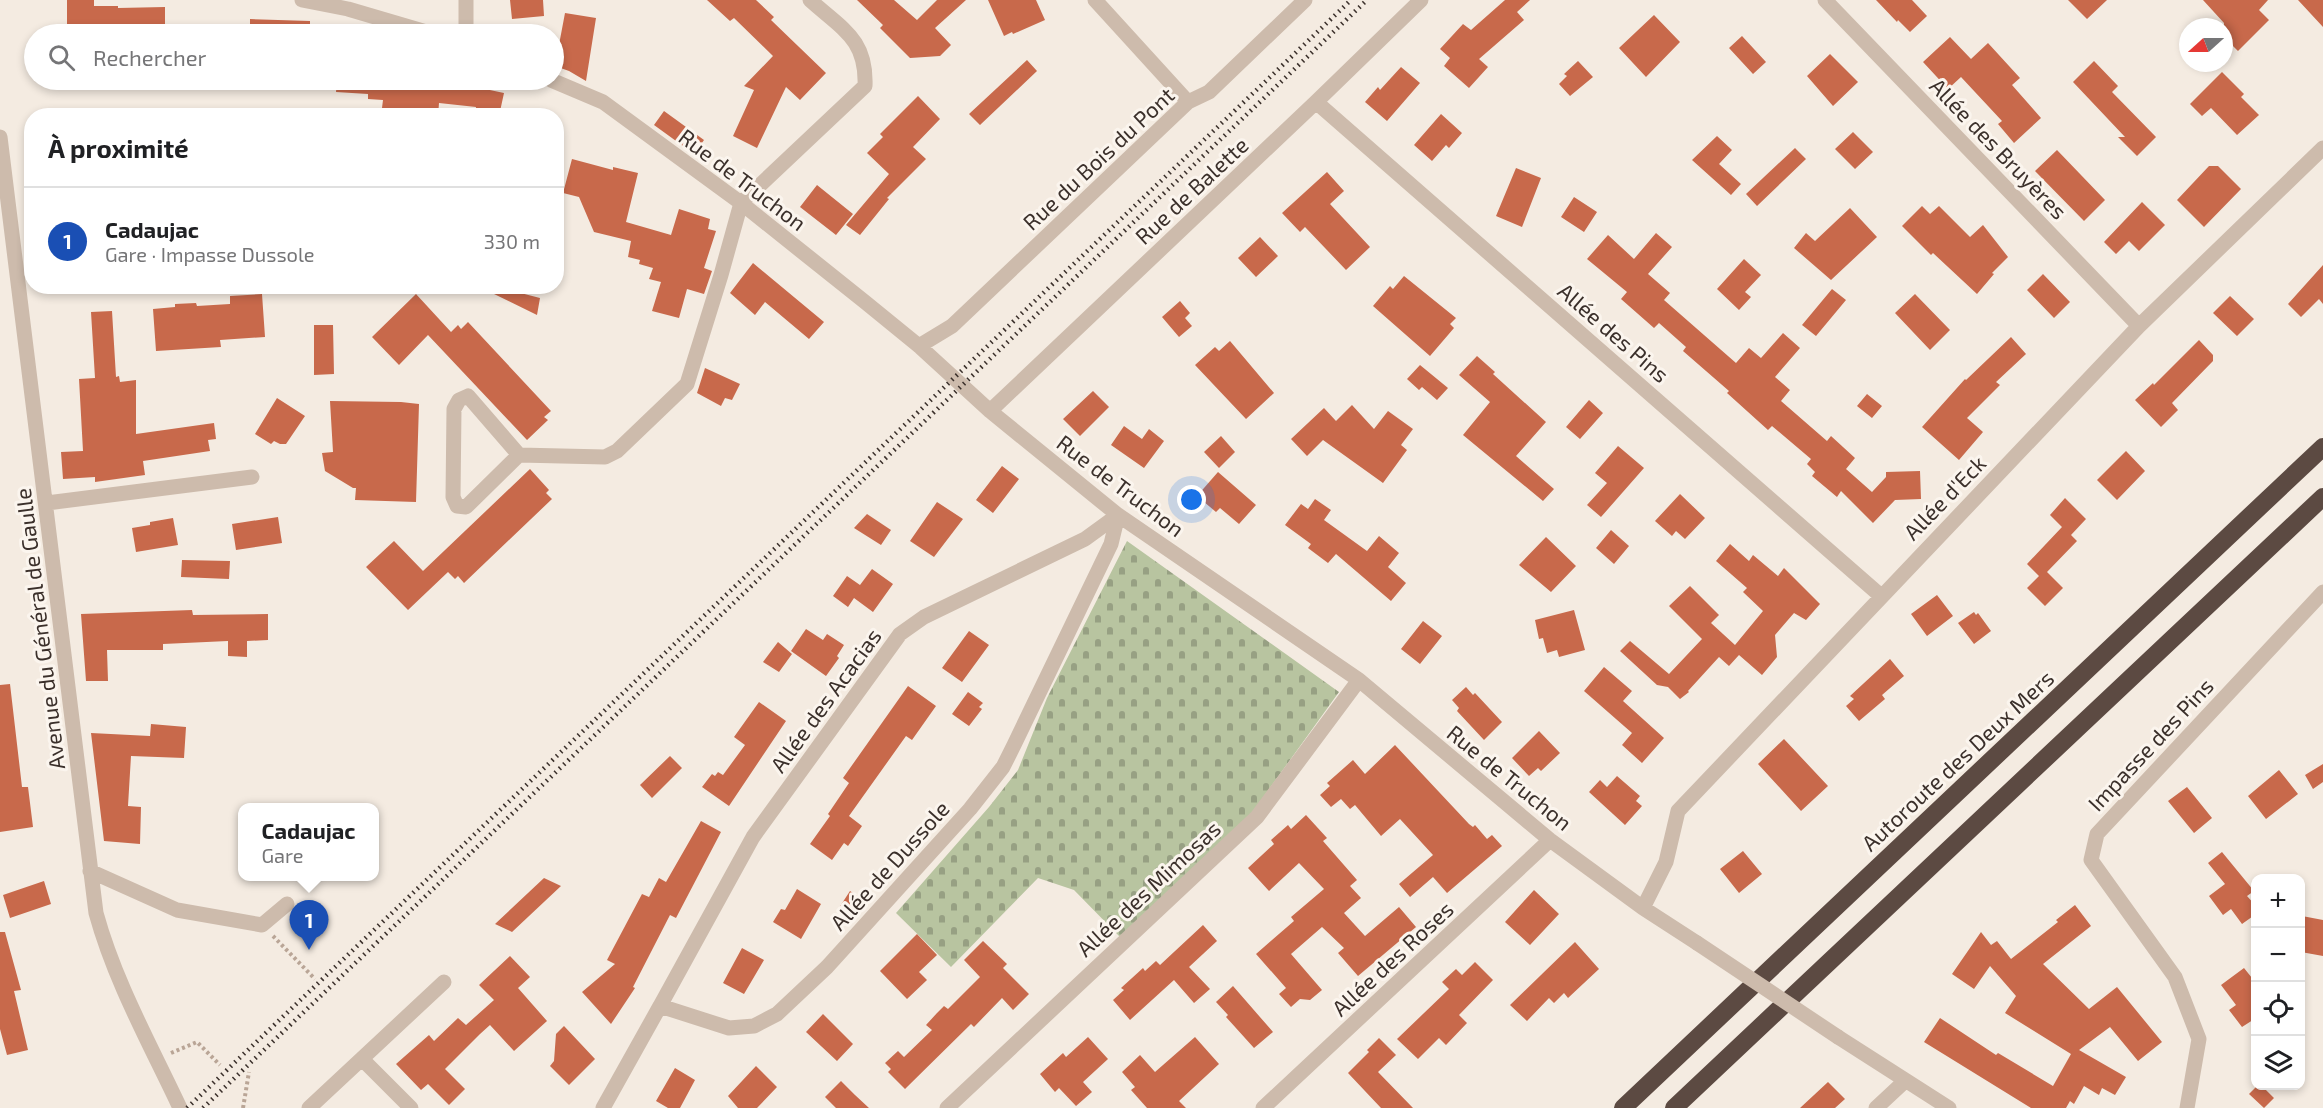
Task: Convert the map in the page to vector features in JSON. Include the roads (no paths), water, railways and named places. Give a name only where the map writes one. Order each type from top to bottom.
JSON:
[{"type":"highway","name":"Autoroute des Deux Mers","points":[[1623,1108],[2323,447]]},
{"type":"highway","points":[[1674,1108],[2323,497]]},
{"type":"street","points":[[302,0],[348,9],[399,24]]},
{"type":"street","points":[[466,0],[466,24]]},
{"type":"street","points":[[519,455],[468,396],[459,400],[454,409],[453,497],[457,506],[466,507],[519,455],[605,457],[617,451],[687,384],[741,203],[865,86],[866,66],[856,42],[810,0]]},
{"type":"street","points":[[1095,0],[1188,102]]},
{"type":"street","name":"Rue du Bois du Pont","points":[[919,346],[952,326],[1188,102],[1209,92],[1305,0]]},
{"type":"street","name":"Rue de Balette","points":[[990,411],[1421,0]]},
{"type":"street","name":"Allée des Bruyères","points":[[1825,0],[2139,326]]},
{"type":"street","name":"Rue de Truchon","points":[[564,86],[603,102],[741,203],[919,346],[990,411],[1118,515],[1359,680],[1550,840],[1643,908],[1905,1081]]},
{"type":"street","name":"Allée des Pins","points":[[1316,102],[1881,596]]},
{"type":"street","name":"Avenue du Général de Gaulle","points":[[0,137],[96,913],[106,948],[121,986],[178,1104]]},
{"type":"street","name":"Allée d'Eck","points":[[1643,908],[1665,862],[1678,811],[2139,326],[2323,148]]},
{"type":"street","points":[[47,503],[252,477]]},
{"type":"street","name":"Allée des Acacias","points":[[660,1006],[753,837],[900,634],[924,617],[1085,539],[1118,515]]},
{"type":"street","name":"Allée de Dussole","points":[[660,1006],[729,1028],[754,1026],[777,1014],[827,967],[970,809],[1003,767],[1111,544],[1118,515]]},
{"type":"street","name":"Impasse des Pins","points":[[2187,1108],[2199,1039],[2175,977],[2091,860],[2097,834],[2323,592]]},
{"type":"street","name":"Allée des Mimosas","points":[[947,1108],[1257,817],[1359,680]]},
{"type":"street","name":"Allée des Roses","points":[[1263,1108],[1550,840]]},
{"type":"street","points":[[90,871],[177,910],[262,925],[287,904]]},
{"type":"street","points":[[309,1108],[444,982]]},
{"type":"street","points":[[603,1108],[660,1006]]},
{"type":"street","points":[[362,1059],[411,1108]]},
{"type":"street","points":[[1876,1108],[1905,1081],[1949,1108]]},
{"type":"railway","points":[[187,1108],[1351,0]]},
{"type":"railway","points":[[203,1108],[1367,0]]},
{"type":"place","name":"Cadaujac","points":[[309,950]]}]
